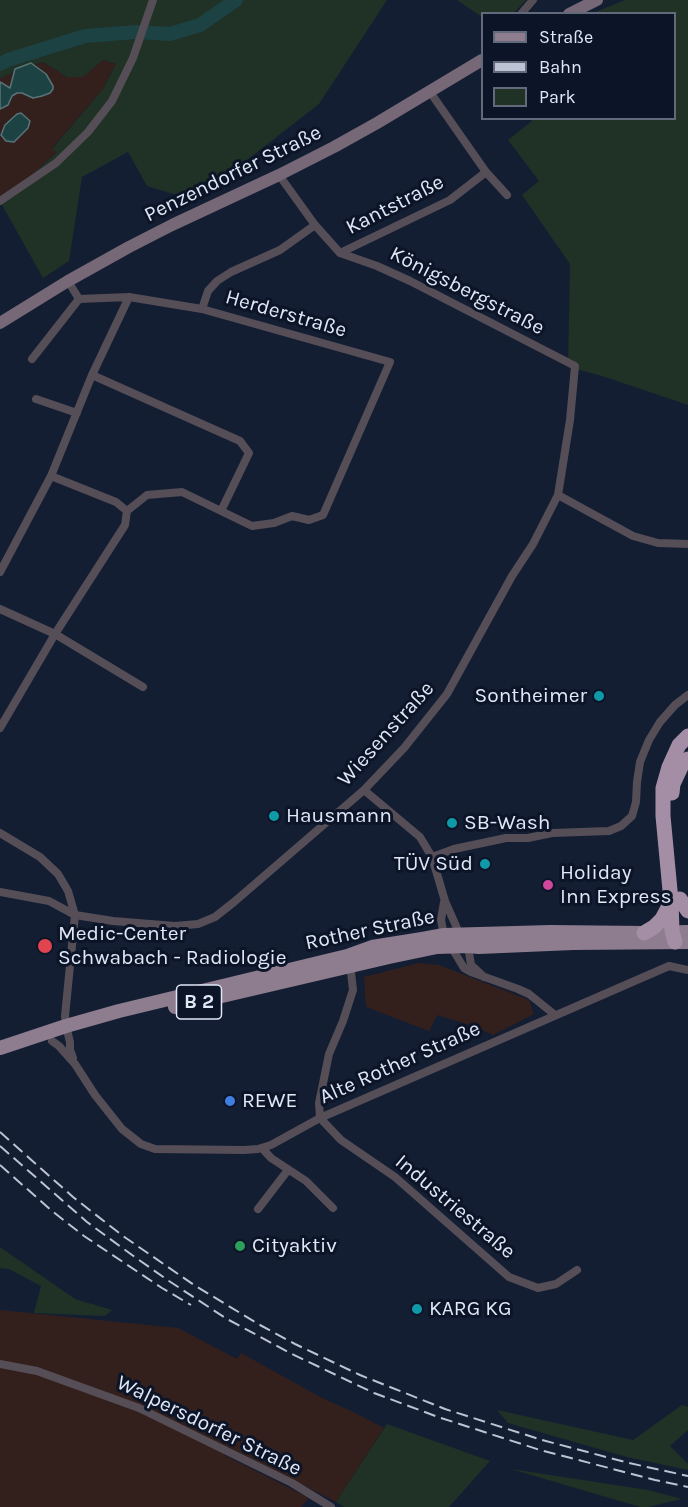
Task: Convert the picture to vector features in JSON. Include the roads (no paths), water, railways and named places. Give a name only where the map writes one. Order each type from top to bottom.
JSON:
[{"type":"highway","points":[[680,904],[663,816],[663,788],[679,745],[688,736]]},
{"type":"highway","points":[[680,936],[680,904],[671,798],[682,765],[688,759]]},
{"type":"highway","points":[[644,933],[680,904]]},
{"type":"main road","points":[[573,12],[597,0]]},
{"type":"main road","name":"Penzendorfer Straße","points":[[0,323],[129,247],[351,138],[481,61]]},
{"type":"main road","name":"Rother Straße","points":[[0,1048],[67,1031],[119,1011],[349,961],[372,947],[550,932],[644,933],[680,936]]},
{"type":"main road","name":"Rother Straße","points":[[464,940],[479,947],[680,936]]},
{"type":"main road","name":"Rother Straße","points":[[0,1058],[51,1041],[67,1031]]},
{"type":"street","points":[[0,201],[56,163],[88,132],[112,101],[133,58],[153,0]]},
{"type":"street","points":[[523,12],[533,0]]},
{"type":"street","points":[[430,92],[486,172],[507,195]]},
{"type":"street","name":"Kantstraße","points":[[279,175],[315,225],[340,253],[450,200],[486,172]]},
{"type":"street","points":[[202,309],[208,291],[217,281],[231,272],[280,250],[315,225]]},
{"type":"street","name":"Königsbergstraße","points":[[340,253],[410,281],[575,366]]},
{"type":"street","points":[[32,359],[79,299],[68,281]]},
{"type":"street","points":[[0,572],[51,476],[92,375],[129,297]]},
{"type":"street","name":"Herderstraße","points":[[79,299],[129,297],[202,309],[390,362],[323,515],[309,520],[292,516],[274,523],[252,526],[221,511]]},
{"type":"street","name":"Wiesenstraße","points":[[0,892],[49,901],[75,915],[113,921],[175,926],[198,924],[214,917],[234,902],[364,790],[404,748],[447,694],[512,576],[533,544],[558,495],[570,420],[575,366]]},
{"type":"street","points":[[0,728],[55,634],[125,525],[128,511],[147,495],[182,492],[221,511],[249,453],[240,441],[92,375]]},
{"type":"street","points":[[36,399],[76,413]]},
{"type":"street","points":[[51,476],[116,502],[128,511]]},
{"type":"street","points":[[558,495],[633,536],[658,543],[688,544]]},
{"type":"street","points":[[0,609],[55,634],[143,687]]},
{"type":"street","points":[[432,857],[454,849],[506,838],[528,838],[552,833],[609,831],[621,826],[632,816],[636,802],[640,762],[649,740],[660,722],[675,705],[688,695]]},
{"type":"street","points":[[364,790],[420,837],[432,857],[444,902],[464,940],[471,965],[484,977]]},
{"type":"street","points":[[0,833],[40,857],[58,874],[68,891],[75,915]]},
{"type":"street","points":[[444,902],[441,920],[448,941],[464,968],[529,994],[555,1015]]},
{"type":"street","name":"Alte Rother Straße","points":[[75,915],[64,1016],[75,1064]]},
{"type":"street","points":[[320,1118],[319,1104],[329,1054],[353,990],[349,961]]},
{"type":"street","name":"Alte Rother Straße","points":[[51,1041],[59,1046],[75,1064],[95,1095],[122,1129],[141,1144],[155,1149],[244,1150],[262,1148],[320,1118],[669,966],[688,970]]},
{"type":"street","name":"Industriestraße","points":[[320,1118],[341,1140],[395,1177],[509,1277],[538,1288],[556,1284],[577,1270]]},
{"type":"street","points":[[262,1148],[271,1158],[306,1181],[333,1208]]},
{"type":"street","points":[[258,1209],[288,1170]]},
{"type":"street","name":"Walpersdorfer Straße","points":[[0,1364],[37,1371],[139,1408],[292,1483],[331,1507]]},
{"type":"waterway","points":[[0,64],[85,36],[136,32],[170,34],[200,25],[236,0]]},
{"type":"railway","points":[[0,1132],[73,1197],[123,1236],[194,1285],[295,1344],[360,1375],[445,1409],[542,1440],[688,1476]]},
{"type":"railway","points":[[0,1146],[87,1222],[132,1255],[227,1319],[292,1354],[374,1393],[438,1417],[540,1450],[688,1487]]},
{"type":"railway","points":[[0,1165],[84,1236],[191,1305]]},
{"type":"place","name":"Sontheimer","points":[[599,696]]},
{"type":"place","name":"Hausmann","points":[[274,816]]},
{"type":"place","name":"SB-Wash","points":[[452,823]]},
{"type":"place","name":"TÜV Süd","points":[[485,864]]},
{"type":"place","name":"Holiday Inn Express","points":[[548,885]]},
{"type":"place","name":"Medic-Center Schwabach - Radiologie","points":[[45,946]]},
{"type":"place","name":"REWE","points":[[230,1101]]},
{"type":"place","name":"Cityaktiv","points":[[240,1246]]},
{"type":"place","name":"KARG KG","points":[[417,1309]]}]
